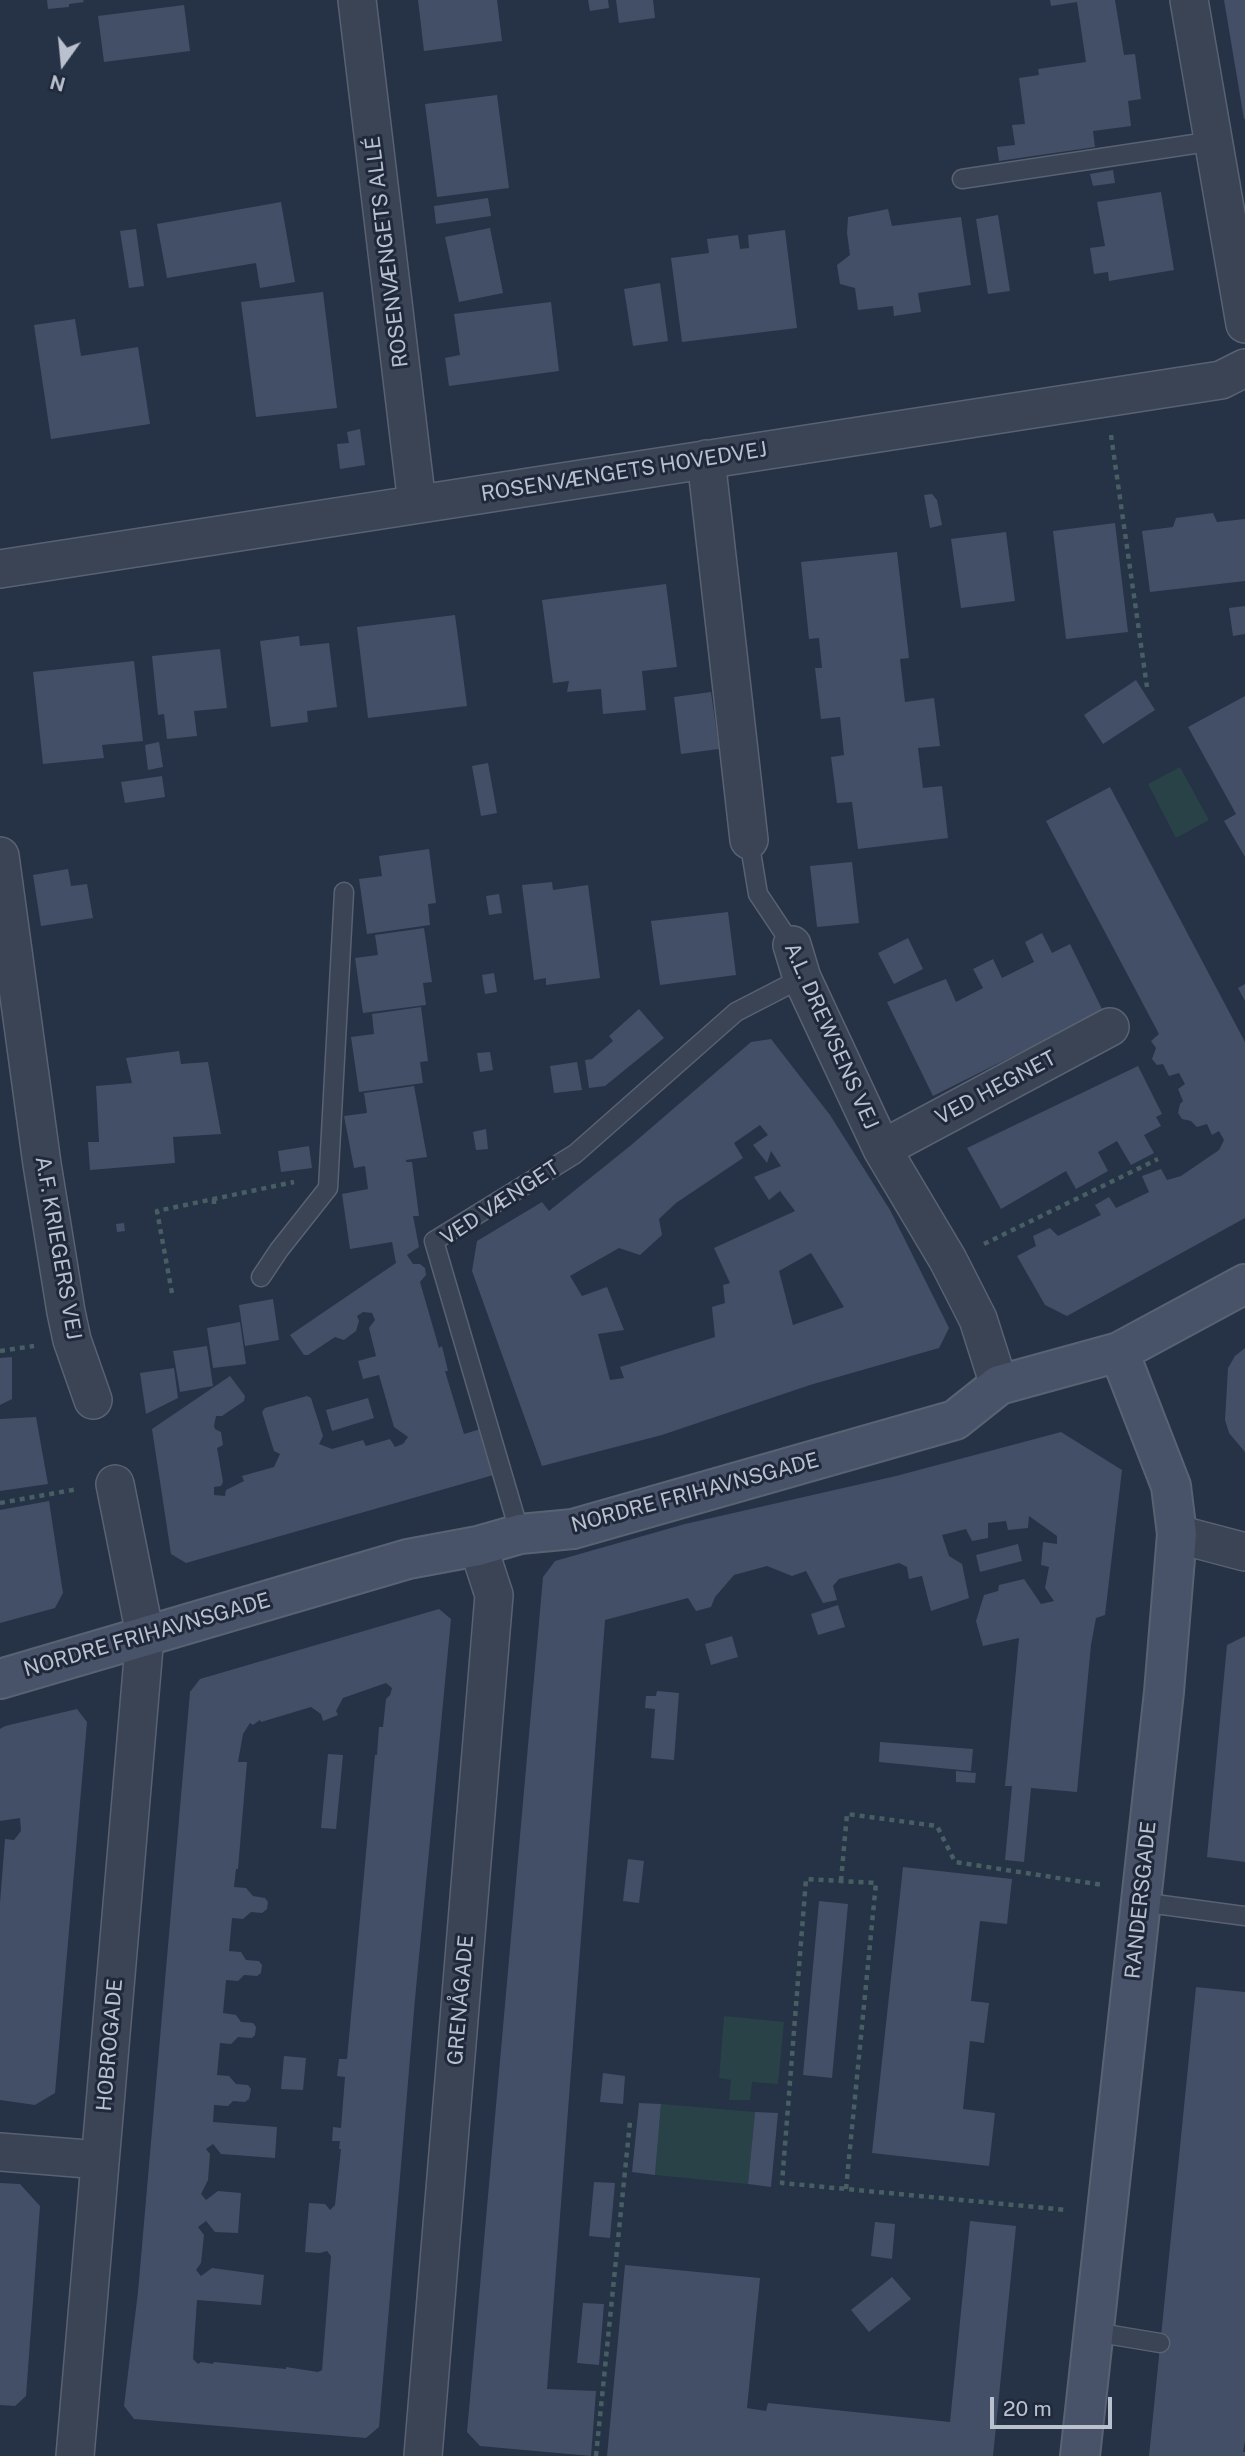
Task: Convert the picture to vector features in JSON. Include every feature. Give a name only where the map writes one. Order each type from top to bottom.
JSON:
[{"type":"street","name":"ROSENVÆNGETS ALLÉ","points":[[357,0],[417,504]]},
{"type":"street","points":[[1189,0],[1245,324]]},
{"type":"street","name":"ROSENVÆNGETS HOVEDVEJ","points":[[0,569],[1221,380],[1245,368]]},
{"type":"street","name":"A.L. DREWSENS VEJ","points":[[706,459],[749,840]]},
{"type":"street","name":"A.F. KRIEGERS VEJ","points":[[0,856],[42,1164],[66,1312],[72,1340],[93,1400]]},
{"type":"street","name":"A.L. DREWSENS VEJ","points":[[797,962],[882,1149],[948,1260],[978,1319],[999,1385]]},
{"type":"street","name":"VED HEGNET","points":[[882,1149],[1110,1027]]},
{"type":"street","name":"NORDRE FRIHAVNSGADE","points":[[0,1679],[408,1559],[478,1546],[520,1534],[573,1529],[955,1420],[999,1385],[1119,1352],[1245,1284]]},
{"type":"street","name":"RANDERSGADE","points":[[1080,2456],[1164,1692],[1177,1534],[1171,1486],[1119,1352]]},
{"type":"street","points":[[115,1484],[145,1635]]},
{"type":"street","points":[[1177,1534],[1245,1552]]},
{"type":"street","name":"GRENÅGADE","points":[[423,2456],[494,1595],[478,1546]]},
{"type":"street","name":"HOBROGADE","points":[[75,2456],[145,1635]]},
{"type":"street","points":[[0,2152],[100,2160]]},
{"type":"lane","points":[[962,179],[1213,141]]},
{"type":"lane","name":"A.L. DREWSENS VEJ","points":[[749,840],[758,894],[797,962]]},
{"type":"lane","points":[[261,1277],[328,1188],[344,892]]},
{"type":"lane","name":"VED VÆNGET","points":[[520,1534],[434,1241],[575,1154],[797,962]]},
{"type":"lane","points":[[1141,1896],[1245,1916]]},
{"type":"lane","points":[[1094,2332],[1160,2343]]},
{"type":"path","points":[[1106,398],[1147,687]]},
{"type":"path","points":[[948,1260],[1014,1231],[1158,1159]]},
{"type":"path","points":[[172,1293],[157,1212],[329,1175]]},
{"type":"path","points":[[214,1199],[214,1208]]},
{"type":"path","points":[[0,1503],[115,1484]]},
{"type":"path","points":[[841,1881],[847,1814],[937,1826],[955,1863],[1141,1896]]},
{"type":"path","points":[[846,2189],[876,1883],[806,1879],[782,2183],[846,2189],[1107,2213]]},
{"type":"path","points":[[596,2456],[630,2122]]},
{"type":"green space","points":[[1180,767],[1209,820],[1176,838],[1148,784]]},
{"type":"green space","points":[[724,2016],[784,2022],[778,2084],[752,2082],[750,2100],[729,2100],[731,2080],[719,2078]]},
{"type":"green space","points":[[661,2104],[755,2112],[748,2184],[655,2175]]},
{"type":"building","points":[[47,0],[83,0],[84,2],[48,9]]},
{"type":"building","points":[[418,0],[497,0],[502,41],[424,51]]},
{"type":"building","points":[[588,0],[608,0],[609,8],[590,11]]},
{"type":"building","points":[[616,0],[653,0],[655,18],[619,23]]},
{"type":"building","points":[[1050,0],[1115,0],[1124,55],[1135,54],[1141,99],[1128,101],[1131,126],[1093,131],[1095,147],[999,161],[997,147],[1015,145],[1012,125],[1025,124],[1019,78],[1039,75],[1038,69],[1086,62],[1077,2],[1051,6]]},
{"type":"building","points":[[1224,0],[1245,0],[1245,119],[1244,119]]},
{"type":"building","points":[[184,5],[190,51],[104,62],[98,16]]},
{"type":"building","points":[[497,95],[509,188],[437,197],[425,104]]},
{"type":"building","points":[[1113,170],[1115,183],[1093,186],[1090,174]]},
{"type":"building","points":[[1161,192],[1174,270],[1109,281],[1108,272],[1094,274],[1090,248],[1105,246],[1097,202]]},
{"type":"building","points":[[488,198],[491,216],[436,224],[434,206]]},
{"type":"building","points":[[281,202],[295,282],[260,288],[256,263],[167,278],[157,224]]},
{"type":"building","points":[[888,209],[892,226],[961,217],[971,285],[918,293],[921,312],[894,316],[893,306],[858,310],[855,288],[840,284],[837,265],[850,255],[848,217]]},
{"type":"building","points":[[998,215],[1010,291],[988,294],[976,219]]},
{"type":"building","points":[[490,228],[503,293],[459,302],[445,237]]},
{"type":"building","points":[[136,229],[144,286],[129,288],[120,231]]},
{"type":"building","points":[[785,230],[797,328],[682,342],[671,258],[709,253],[707,239],[738,235],[740,249],[749,248],[748,235]]},
{"type":"building","points":[[660,283],[668,341],[633,346],[624,289]]},
{"type":"building","points":[[323,292],[337,408],[256,417],[241,302]]},
{"type":"building","points":[[551,302],[559,371],[449,386],[445,358],[460,355],[454,314]]},
{"type":"building","points":[[75,319],[81,356],[138,347],[150,424],[51,439],[34,325]]},
{"type":"building","points":[[360,429],[365,465],[340,469],[337,444],[349,443],[347,432]]},
{"type":"building","points":[[932,494],[937,500],[942,525],[930,528],[924,495]]},
{"type":"building","points":[[1213,513],[1217,522],[1245,519],[1245,581],[1150,592],[1142,531],[1173,527],[1176,518]]},
{"type":"building","points":[[1115,523],[1128,632],[1066,639],[1053,531]]},
{"type":"building","points":[[1006,532],[1015,601],[961,608],[951,539]]},
{"type":"building","points":[[897,552],[909,658],[900,659],[905,702],[934,698],[940,746],[918,748],[923,788],[942,786],[948,838],[858,849],[852,802],[837,803],[831,757],[844,755],[840,717],[821,719],[815,668],[822,668],[819,638],[809,639],[801,562]]},
{"type":"building","points":[[666,584],[677,667],[642,671],[646,710],[603,714],[601,689],[567,692],[569,681],[553,683],[542,600]]},
{"type":"building","points":[[1245,606],[1245,634],[1233,636],[1229,608]]},
{"type":"building","points":[[455,615],[467,706],[368,718],[357,627]]},
{"type":"building","points":[[299,636],[300,646],[329,643],[337,707],[307,711],[308,722],[271,727],[260,641]]},
{"type":"building","points":[[220,649],[227,708],[194,711],[197,736],[167,739],[164,714],[158,715],[152,656]]},
{"type":"building","points":[[134,661],[143,741],[102,745],[104,758],[43,764],[33,672]]},
{"type":"building","points":[[1136,680],[1155,710],[1103,744],[1084,715]]},
{"type":"building","points":[[711,692],[719,749],[681,754],[674,697]]},
{"type":"building","points":[[1245,696],[1245,857],[1224,821],[1236,814],[1188,727]]},
{"type":"building","points":[[159,742],[163,767],[148,770],[145,745]]},
{"type":"building","points":[[488,763],[497,813],[481,816],[472,766]]},
{"type":"building","points":[[162,776],[165,797],[125,803],[121,782]]},
{"type":"building","points":[[1110,787],[1245,1042],[1245,1218],[1067,1316],[1045,1305],[1017,1256],[1036,1246],[1033,1236],[1050,1228],[1058,1236],[1101,1215],[1095,1205],[1109,1197],[1116,1208],[1149,1192],[1142,1176],[1161,1169],[1167,1180],[1181,1176],[1219,1150],[1224,1140],[1219,1131],[1212,1135],[1207,1124],[1197,1127],[1191,1121],[1182,1119],[1178,1113],[1183,1101],[1178,1089],[1185,1084],[1179,1073],[1169,1076],[1163,1064],[1157,1065],[1152,1059],[1156,1048],[1151,1041],[1159,1034],[1046,821]]},
{"type":"building","points":[[429,849],[436,903],[428,904],[430,925],[367,934],[359,879],[382,876],[379,856]]},
{"type":"building","points":[[852,862],[859,923],[817,927],[810,866]]},
{"type":"building","points":[[68,869],[71,886],[87,884],[93,918],[41,926],[33,875]]},
{"type":"building","points":[[552,882],[553,890],[588,885],[600,978],[546,985],[546,978],[534,980],[522,885]]},
{"type":"building","points":[[499,894],[502,913],[489,915],[486,896]]},
{"type":"building","points":[[728,912],[736,975],[660,985],[651,921]]},
{"type":"building","points":[[424,928],[432,982],[423,983],[426,1005],[363,1013],[355,958],[378,955],[375,935]]},
{"type":"building","points":[[1042,933],[1052,953],[1070,944],[1103,1011],[933,1096],[887,1002],[946,979],[956,1002],[983,988],[973,969],[993,959],[1002,978],[1034,962],[1025,942]]},
{"type":"building","points":[[908,938],[923,969],[894,984],[878,953]]},
{"type":"building","points":[[494,973],[497,992],[485,994],[482,975]]},
{"type":"building","points":[[1245,984],[1245,1001],[1238,988]]},
{"type":"building","points":[[421,1007],[428,1061],[420,1062],[423,1083],[359,1092],[351,1037],[374,1034],[372,1014]]},
{"type":"building","points":[[639,1009],[664,1038],[605,1086],[589,1088],[585,1060],[592,1059],[613,1041],[609,1036]]},
{"type":"building","points":[[771,1039],[830,1115],[890,1210],[949,1328],[939,1348],[810,1385],[662,1435],[542,1466],[472,1271],[477,1241],[542,1202],[549,1211],[630,1146],[751,1042]],"holes":[[[760,1125],[768,1135],[753,1145],[767,1163],[771,1151],[781,1166],[754,1177],[769,1200],[780,1191],[795,1211],[714,1248],[730,1283],[723,1285],[725,1303],[712,1307],[715,1337],[620,1367],[624,1378],[610,1380],[598,1334],[624,1330],[607,1287],[582,1296],[570,1276],[619,1248],[640,1255],[662,1235],[659,1219],[676,1203],[743,1158],[734,1143]],[[811,1253],[844,1307],[793,1325],[779,1271]]]},
{"type":"building","points":[[179,1051],[181,1064],[208,1062],[221,1134],[173,1137],[175,1163],[90,1170],[88,1142],[99,1142],[96,1086],[132,1083],[126,1058]]},
{"type":"building","points":[[490,1052],[493,1070],[480,1072],[477,1053]]},
{"type":"building","points":[[577,1062],[582,1090],[554,1093],[550,1066]]},
{"type":"building","points":[[1138,1066],[1162,1114],[1156,1117],[1161,1126],[1144,1135],[1154,1153],[1131,1165],[1117,1141],[1098,1152],[1108,1171],[1076,1189],[1066,1171],[1001,1209],[967,1148]]},
{"type":"building","points":[[414,1086],[427,1157],[406,1160],[412,1162],[419,1216],[413,1216],[419,1247],[407,1255],[413,1264],[420,1264],[425,1268],[426,1275],[420,1282],[439,1348],[442,1346],[448,1371],[445,1371],[464,1434],[484,1428],[497,1474],[186,1563],[171,1554],[152,1429],[230,1376],[245,1396],[244,1401],[222,1416],[216,1416],[214,1426],[221,1432],[223,1445],[217,1448],[223,1482],[221,1486],[214,1487],[214,1495],[225,1496],[226,1490],[244,1481],[242,1476],[274,1467],[280,1454],[274,1451],[262,1412],[265,1408],[307,1396],[311,1398],[323,1436],[319,1444],[332,1449],[363,1440],[366,1446],[390,1439],[395,1447],[403,1444],[408,1437],[394,1427],[379,1375],[363,1379],[358,1361],[376,1356],[369,1328],[375,1320],[372,1313],[363,1312],[357,1316],[359,1321],[356,1331],[344,1340],[335,1337],[308,1355],[304,1355],[290,1335],[396,1263],[392,1242],[350,1249],[342,1194],[368,1189],[365,1166],[354,1168],[344,1116],[367,1113],[364,1093]]},
{"type":"building","points":[[486,1129],[488,1149],[476,1150],[473,1132]]},
{"type":"building","points":[[309,1146],[312,1168],[281,1172],[278,1151]]},
{"type":"building","points":[[124,1223],[125,1231],[117,1232],[116,1224]]},
{"type":"building","points":[[273,1299],[279,1340],[245,1346],[239,1305]]},
{"type":"building","points":[[240,1322],[246,1364],[213,1368],[207,1328]]},
{"type":"building","points":[[207,1346],[213,1386],[180,1392],[173,1351]]},
{"type":"building","points":[[1245,1348],[1245,1452],[1229,1433],[1225,1420],[1228,1368],[1235,1356]]},
{"type":"building","points":[[12,1357],[12,1399],[0,1405],[0,1358]]},
{"type":"building","points":[[174,1368],[178,1398],[146,1414],[140,1373]]},
{"type":"building","points":[[368,1398],[374,1418],[332,1431],[326,1410]]},
{"type":"building","points":[[36,1417],[48,1484],[0,1491],[0,1419]]},
{"type":"building","points":[[1061,1432],[1122,1470],[1105,1615],[1096,1618],[1091,1645],[1077,1792],[1031,1788],[1024,1862],[1005,1860],[1012,1786],[1005,1786],[1019,1638],[983,1646],[976,1621],[984,1595],[998,1591],[999,1585],[1024,1579],[1041,1604],[1054,1601],[1045,1588],[1049,1567],[1041,1565],[1043,1542],[1057,1544],[1057,1536],[1029,1516],[1028,1528],[1008,1530],[1006,1521],[988,1523],[988,1538],[972,1541],[966,1529],[942,1535],[949,1556],[962,1564],[969,1598],[931,1611],[922,1576],[909,1579],[907,1567],[899,1563],[839,1579],[833,1586],[837,1600],[823,1603],[806,1571],[792,1576],[767,1566],[734,1575],[715,1597],[711,1607],[696,1611],[688,1598],[605,1620],[547,2389],[596,2391],[591,2456],[480,2446],[467,2432],[543,1577],[555,1561],[685,1524],[896,1476]]},
{"type":"building","points":[[49,1501],[63,1593],[55,1608],[0,1623],[0,1510]]},
{"type":"building","points":[[1018,1544],[1022,1561],[980,1572],[976,1555]]},
{"type":"building","points":[[838,1605],[845,1627],[818,1635],[811,1614]]},
{"type":"building","points":[[439,1609],[451,1619],[415,1999],[379,2427],[366,2438],[134,2419],[124,2406],[138,2292],[190,1692],[200,1679]],"holes":[[[386,1683],[392,1688],[386,1699],[383,1727],[379,1727],[375,1755],[347,2059],[339,2059],[337,2076],[345,2077],[341,2128],[333,2127],[332,2141],[340,2141],[341,2149],[335,2205],[330,2210],[325,2204],[309,2203],[305,2252],[327,2251],[331,2256],[322,2370],[318,2372],[214,2362],[198,2364],[193,2359],[197,2300],[261,2305],[264,2275],[212,2268],[201,2276],[196,2270],[201,2263],[204,2235],[198,2227],[206,2221],[215,2232],[238,2233],[241,2193],[218,2191],[206,2200],[201,2194],[208,2180],[210,2154],[206,2149],[213,2144],[221,2154],[275,2158],[277,2127],[213,2122],[214,2105],[228,2106],[233,2101],[245,2102],[249,2099],[251,2089],[248,2085],[236,2084],[229,2076],[217,2075],[220,2043],[231,2044],[238,2037],[252,2038],[256,2027],[253,2023],[241,2022],[236,2015],[223,2013],[226,1980],[238,1981],[244,1975],[257,1976],[261,1973],[262,1965],[259,1961],[246,1960],[241,1952],[229,1951],[232,1918],[243,1919],[251,1912],[262,1913],[267,1909],[268,1902],[265,1898],[253,1896],[246,1888],[234,1887],[238,1869],[247,1762],[238,1762],[243,1734],[250,1723],[253,1725],[260,1720],[261,1722],[311,1707],[321,1714],[323,1721],[338,1715],[336,1711],[343,1698]]]},
{"type":"building","points":[[732,1636],[738,1657],[711,1665],[705,1644]]},
{"type":"building","points":[[1245,1636],[1245,1862],[1207,1857],[1227,1645]]},
{"type":"building","points":[[657,1691],[679,1693],[674,1760],[651,1758],[655,1709],[645,1708],[646,1696],[656,1696]]},
{"type":"building","points":[[77,1709],[87,1722],[55,2093],[35,2105],[0,2100],[0,1903],[5,1839],[14,1840],[21,1831],[20,1818],[0,1821],[0,1729]]},
{"type":"building","points":[[880,1742],[973,1749],[971,1771],[879,1762]]},
{"type":"building","points":[[328,1754],[343,1755],[336,1829],[321,1828]]},
{"type":"building","points":[[956,1771],[976,1773],[975,1783],[956,1782]]},
{"type":"building","points":[[628,1859],[644,1861],[639,1903],[623,1901]]},
{"type":"building","points":[[903,1867],[1012,1879],[1007,1924],[980,1921],[971,2001],[989,2003],[984,2043],[970,2041],[963,2109],[995,2113],[989,2166],[872,2153]]},
{"type":"building","points":[[819,1901],[848,1904],[832,2078],[803,2075]]},
{"type":"building","points":[[1196,1987],[1245,1992],[1245,2456],[1149,2456]]},
{"type":"building","points":[[284,2056],[306,2058],[303,2090],[281,2089]]},
{"type":"building","points":[[603,2073],[625,2076],[623,2104],[600,2102]]},
{"type":"building","points":[[639,2103],[661,2104],[655,2175],[632,2172]]},
{"type":"building","points":[[755,2112],[778,2113],[771,2187],[748,2184]]},
{"type":"building","points":[[594,2182],[615,2183],[610,2238],[589,2236]]},
{"type":"building","points":[[0,2183],[20,2184],[40,2206],[26,2396],[15,2406],[0,2405]]},
{"type":"building","points":[[970,2221],[1016,2226],[993,2456],[607,2456],[625,2265],[760,2278],[747,2408],[766,2411],[768,2403],[950,2422]]},
{"type":"building","points":[[875,2222],[895,2224],[892,2259],[871,2256]]},
{"type":"building","points":[[892,2277],[911,2299],[869,2332],[851,2310]]},
{"type":"building","points":[[583,2303],[604,2304],[599,2365],[577,2363]]}]
